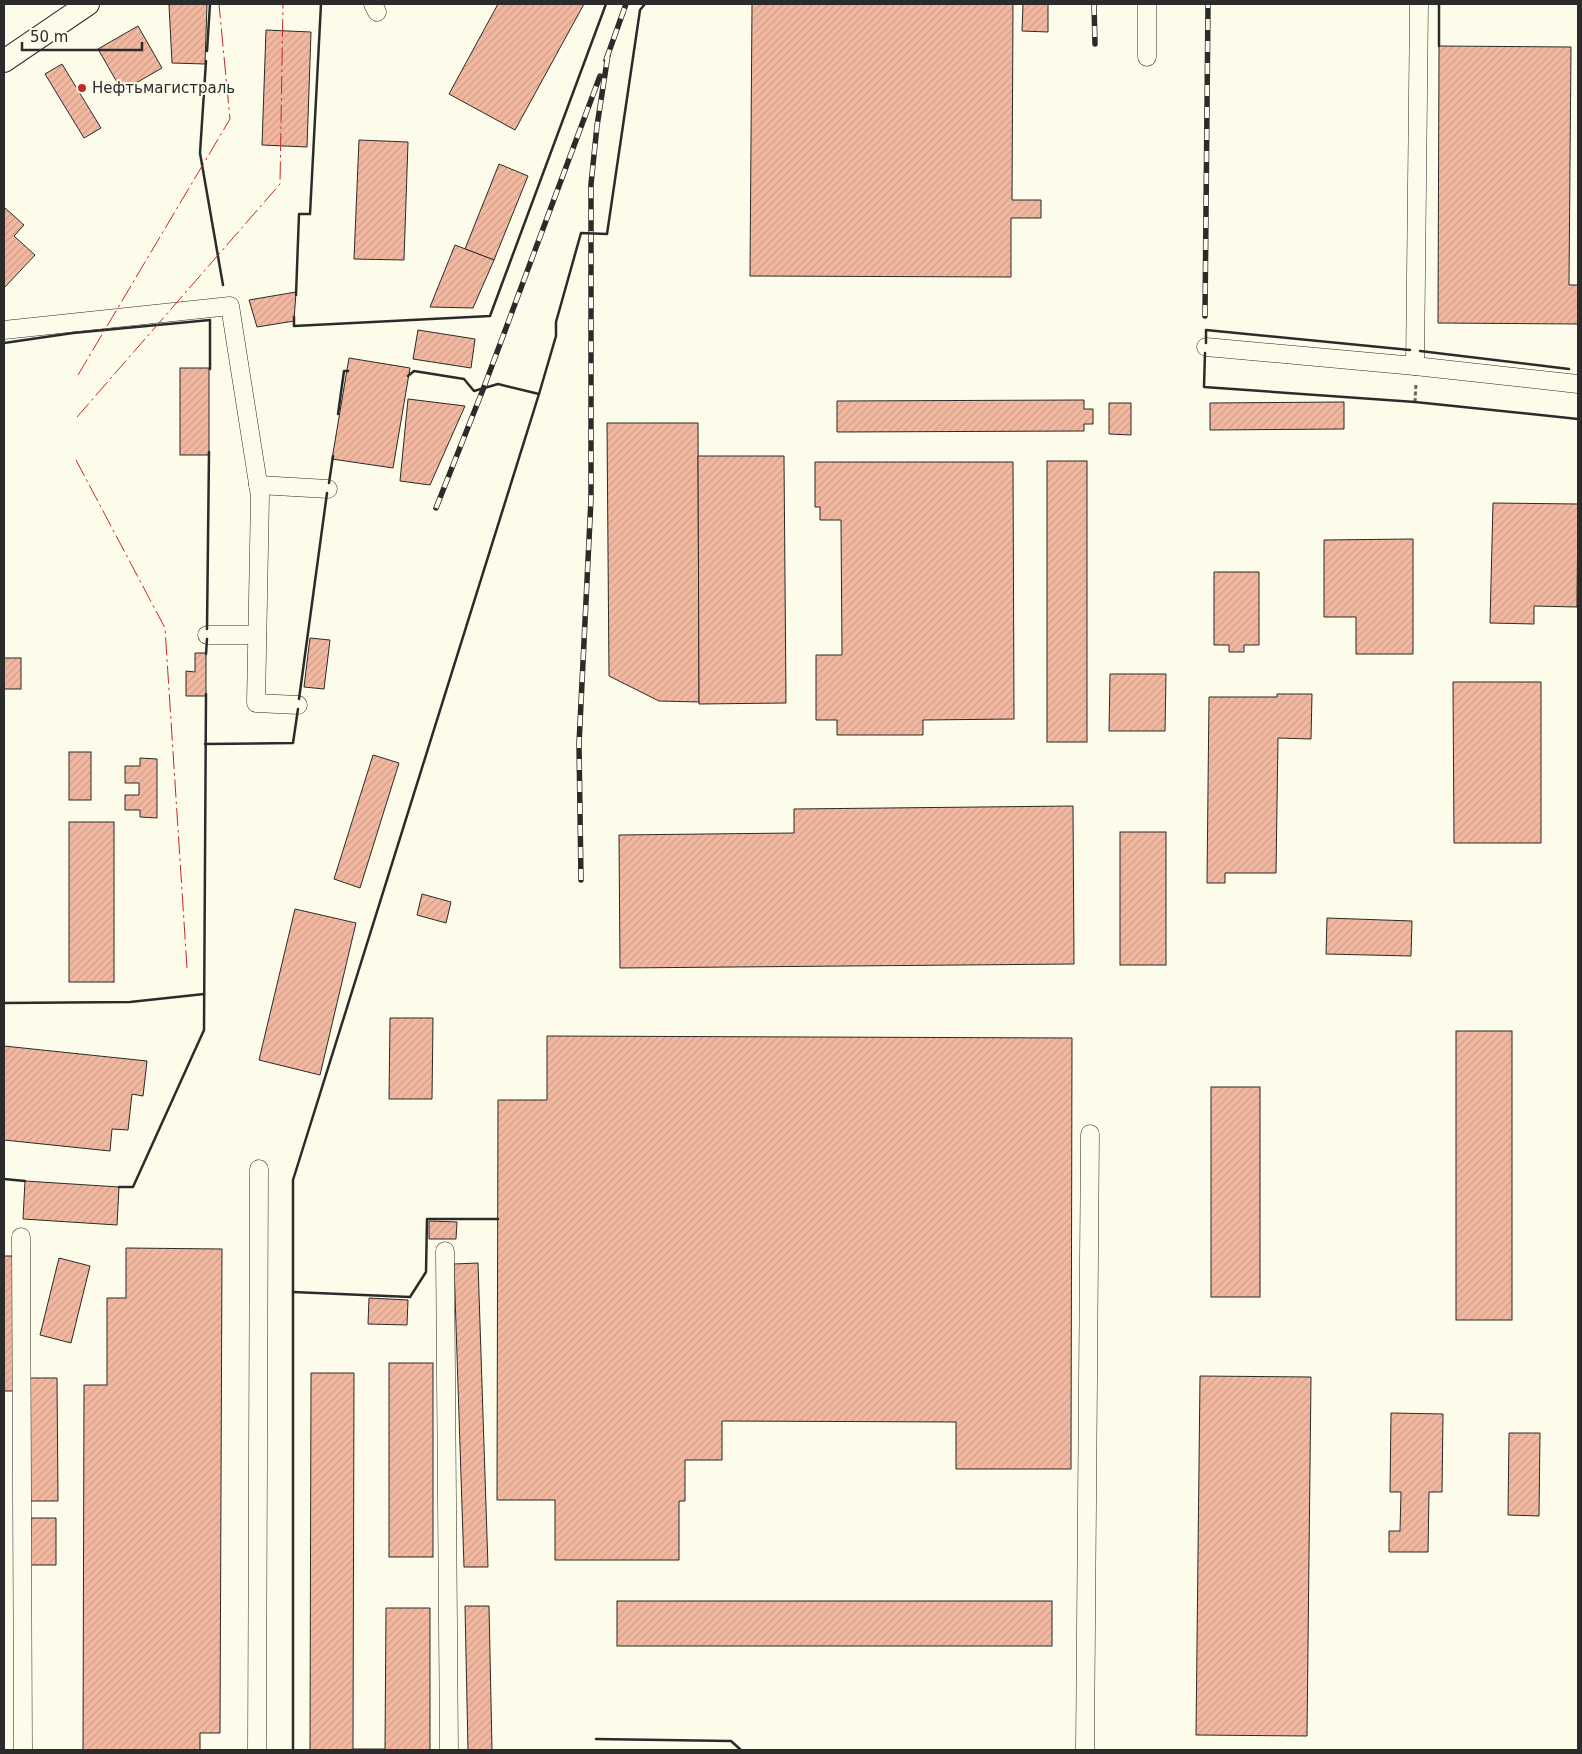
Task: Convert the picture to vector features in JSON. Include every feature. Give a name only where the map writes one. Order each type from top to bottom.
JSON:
[{"type":"main road","points":[[4,60],[88,4]]},
{"type":"lane","points":[[1147,4],[1147,57]]},
{"type":"lane","points":[[1414,366],[1419,4]]},
{"type":"lane","points":[[4,330],[230,306],[260,496],[256,703],[298,705]]},
{"type":"lane","points":[[1206,347],[1575,379]]},
{"type":"lane","points":[[258,485],[328,489]]},
{"type":"lane","points":[[207,635],[257,635]]},
{"type":"lane","points":[[1085,1750],[1090,1134]]},
{"type":"lane","points":[[257,1750],[259,1169]]},
{"type":"lane","points":[[21,1237],[23,1750]]},
{"type":"lane","points":[[445,1251],[450,1750]]},
{"type":"building","points":[[207,4],[205,64],[172,63],[169,5]]},
{"type":"building","points":[[498,4],[584,4],[515,130],[449,94]]},
{"type":"building","points":[[752,4],[1013,4],[1012,200],[1041,200],[1041,218],[1011,218],[1011,277],[750,276]]},
{"type":"building","points":[[1023,4],[1048,4],[1048,32],[1022,31]]},
{"type":"building","points":[[138,26],[162,68],[122,91],[98,49]]},
{"type":"building","points":[[266,30],[311,32],[307,147],[262,145]]},
{"type":"building","points":[[1439,46],[1571,47],[1569,285],[1578,285],[1578,324],[1438,323]]},
{"type":"building","points":[[62,64],[101,128],[84,138],[45,74]]},
{"type":"building","points":[[359,140],[408,142],[404,260],[354,259]]},
{"type":"building","points":[[499,164],[528,176],[494,260],[465,249]]},
{"type":"building","points":[[4,207],[24,225],[14,236],[35,255],[4,288]]},
{"type":"building","points":[[455,245],[494,260],[473,308],[430,307]]},
{"type":"building","points":[[296,292],[294,321],[257,327],[249,300]]},
{"type":"building","points":[[418,330],[475,339],[471,368],[413,359]]},
{"type":"building","points":[[349,358],[410,368],[393,468],[332,459]]},
{"type":"building","points":[[180,368],[209,368],[209,455],[180,455]]},
{"type":"building","points":[[408,399],[465,406],[430,485],[400,481]]},
{"type":"building","points":[[1084,400],[1084,409],[1093,409],[1093,424],[1084,424],[1084,431],[837,432],[837,401]]},
{"type":"building","points":[[1344,402],[1344,429],[1210,430],[1210,403]]},
{"type":"building","points":[[1109,403],[1131,403],[1131,435],[1109,434]]},
{"type":"building","points":[[607,423],[698,423],[699,702],[659,701],[609,676]]},
{"type":"building","points":[[698,456],[784,456],[786,703],[699,704]]},
{"type":"building","points":[[1047,461],[1087,461],[1087,742],[1047,742]]},
{"type":"building","points":[[815,462],[1013,462],[1014,719],[923,720],[923,735],[837,735],[837,720],[816,720],[816,655],[842,655],[841,520],[820,520],[820,507],[815,507]]},
{"type":"building","points":[[1493,503],[1578,504],[1577,607],[1534,606],[1534,624],[1490,623]]},
{"type":"building","points":[[1413,539],[1413,654],[1356,654],[1356,617],[1324,617],[1324,540]]},
{"type":"building","points":[[1214,572],[1259,572],[1259,645],[1244,645],[1244,652],[1229,652],[1229,645],[1214,645]]},
{"type":"building","points":[[310,638],[330,640],[324,689],[304,687]]},
{"type":"building","points":[[195,653],[206,653],[206,696],[186,696],[186,671],[195,672]]},
{"type":"building","points":[[4,658],[21,658],[21,689],[4,689]]},
{"type":"building","points":[[1110,674],[1166,674],[1165,731],[1109,731]]},
{"type":"building","points":[[1453,682],[1541,682],[1541,843],[1454,843]]},
{"type":"building","points":[[1277,694],[1312,694],[1311,739],[1278,738],[1276,873],[1225,873],[1225,883],[1207,883],[1209,697],[1277,697]]},
{"type":"building","points":[[69,752],[91,752],[91,800],[69,800]]},
{"type":"building","points":[[373,755],[399,763],[360,888],[334,879]]},
{"type":"building","points":[[140,758],[157,759],[157,818],[140,817],[140,810],[125,810],[125,795],[139,795],[139,783],[125,783],[125,766],[140,766]]},
{"type":"building","points":[[1073,806],[1074,964],[620,968],[619,835],[794,833],[794,809]]},
{"type":"building","points":[[69,822],[114,822],[114,982],[69,982]]},
{"type":"building","points":[[1120,832],[1166,832],[1166,965],[1120,965]]},
{"type":"building","points":[[422,894],[451,902],[446,923],[417,915]]},
{"type":"building","points":[[295,909],[356,923],[320,1075],[259,1060]]},
{"type":"building","points":[[1327,918],[1412,921],[1411,956],[1326,954]]},
{"type":"building","points":[[390,1018],[433,1018],[432,1099],[389,1099]]},
{"type":"building","points":[[1456,1031],[1512,1031],[1512,1320],[1456,1320]]},
{"type":"building","points":[[547,1036],[1072,1038],[1071,1469],[956,1469],[956,1422],[722,1421],[722,1460],[685,1460],[685,1501],[679,1501],[679,1560],[555,1560],[555,1500],[497,1500],[498,1100],[547,1100]]},
{"type":"building","points":[[4,1046],[147,1061],[143,1096],[132,1094],[128,1130],[112,1129],[110,1151],[4,1140]]},
{"type":"building","points":[[1211,1087],[1260,1087],[1260,1297],[1211,1297]]},
{"type":"building","points":[[25,1181],[119,1187],[117,1225],[23,1219]]},
{"type":"building","points":[[429,1221],[457,1222],[456,1239],[429,1239]]},
{"type":"building","points":[[126,1248],[222,1249],[220,1733],[200,1733],[200,1750],[83,1750],[84,1385],[107,1385],[107,1298],[126,1298]]},
{"type":"building","points":[[4,1256],[16,1256],[18,1391],[4,1391]]},
{"type":"building","points":[[59,1258],[90,1266],[71,1343],[40,1335]]},
{"type":"building","points":[[478,1263],[488,1567],[464,1567],[454,1264]]},
{"type":"building","points":[[369,1298],[408,1300],[407,1325],[368,1324]]},
{"type":"building","points":[[389,1363],[433,1363],[433,1557],[389,1557]]},
{"type":"building","points":[[311,1373],[354,1373],[353,1749],[385,1749],[386,1608],[430,1608],[430,1750],[310,1750]]},
{"type":"building","points":[[1200,1376],[1311,1377],[1307,1736],[1196,1735]]},
{"type":"building","points":[[30,1378],[57,1378],[58,1501],[30,1501]]},
{"type":"building","points":[[1391,1413],[1443,1414],[1442,1492],[1429,1492],[1428,1552],[1389,1552],[1389,1531],[1400,1531],[1401,1492],[1390,1492]]},
{"type":"building","points":[[1509,1433],[1540,1433],[1539,1516],[1508,1515]]},
{"type":"building","points":[[31,1518],[56,1518],[56,1565],[30,1565]]},
{"type":"building","points":[[617,1601],[1052,1601],[1052,1646],[617,1646]]},
{"type":"building","points":[[465,1606],[489,1606],[492,1750],[468,1750]]},
{"type":"railway","points":[[606,60],[626,4]]},
{"type":"railway","points":[[1094,4],[1095,44]]},
{"type":"railway","points":[[1205,316],[1208,4]]},
{"type":"railway","points":[[581,880],[579,744],[591,499],[591,184],[597,126],[608,55]]},
{"type":"railway","points":[[436,508],[484,387],[600,76]]},
{"type":"wall","points":[[207,51],[210,4]]},
{"type":"wall","points":[[296,295],[299,214],[310,214],[321,4]]},
{"type":"wall","points":[[294,317],[294,326],[490,316],[606,4]]},
{"type":"wall","points":[[293,1750],[293,1180],[539,394],[556,336],[556,322],[581,233],[607,234],[640,10],[645,4]]},
{"type":"wall","points":[[1439,4],[1439,46]]},
{"type":"wall","points":[[206,61],[200,153],[223,285]]},
{"type":"wall","points":[[4,343],[73,333],[210,320],[210,369]]},
{"type":"wall","points":[[1206,343],[1206,330],[1410,350]]},
{"type":"wall","points":[[1420,351],[1569,369]]},
{"type":"wall","points":[[1205,353],[1204,387],[1415,402],[1578,419]]},
{"type":"wall","points":[[338,414],[344,371],[348,371]]},
{"type":"wall","points":[[408,376],[414,371],[464,379],[474,391],[498,384],[539,394]]},
{"type":"wall","points":[[207,629],[209,452]]},
{"type":"wall","points":[[329,483],[333,456]]},
{"type":"wall","points":[[299,699],[327,493]]},
{"type":"wall","points":[[206,654],[207,639]]},
{"type":"wall","points":[[119,1187],[133,1187],[204,1030],[206,694]]},
{"type":"wall","points":[[205,744],[293,743],[298,709]]},
{"type":"wall","points":[[4,1003],[130,1002],[204,994]]},
{"type":"wall","points":[[4,1179],[25,1181]]},
{"type":"wall","points":[[293,1292],[410,1297],[426,1272],[427,1219],[498,1219]]},
{"type":"wall","points":[[596,1739],[731,1741],[741,1750]]},
{"type":"power","points":[[78,375],[230,119],[219,4]]},
{"type":"power","points":[[77,417],[280,184],[283,4]]},
{"type":"power","points":[[76,460],[165,628],[187,968]]},
{"type":"place","name":"Нефтьмагистраль","points":[[82,88]]}]
